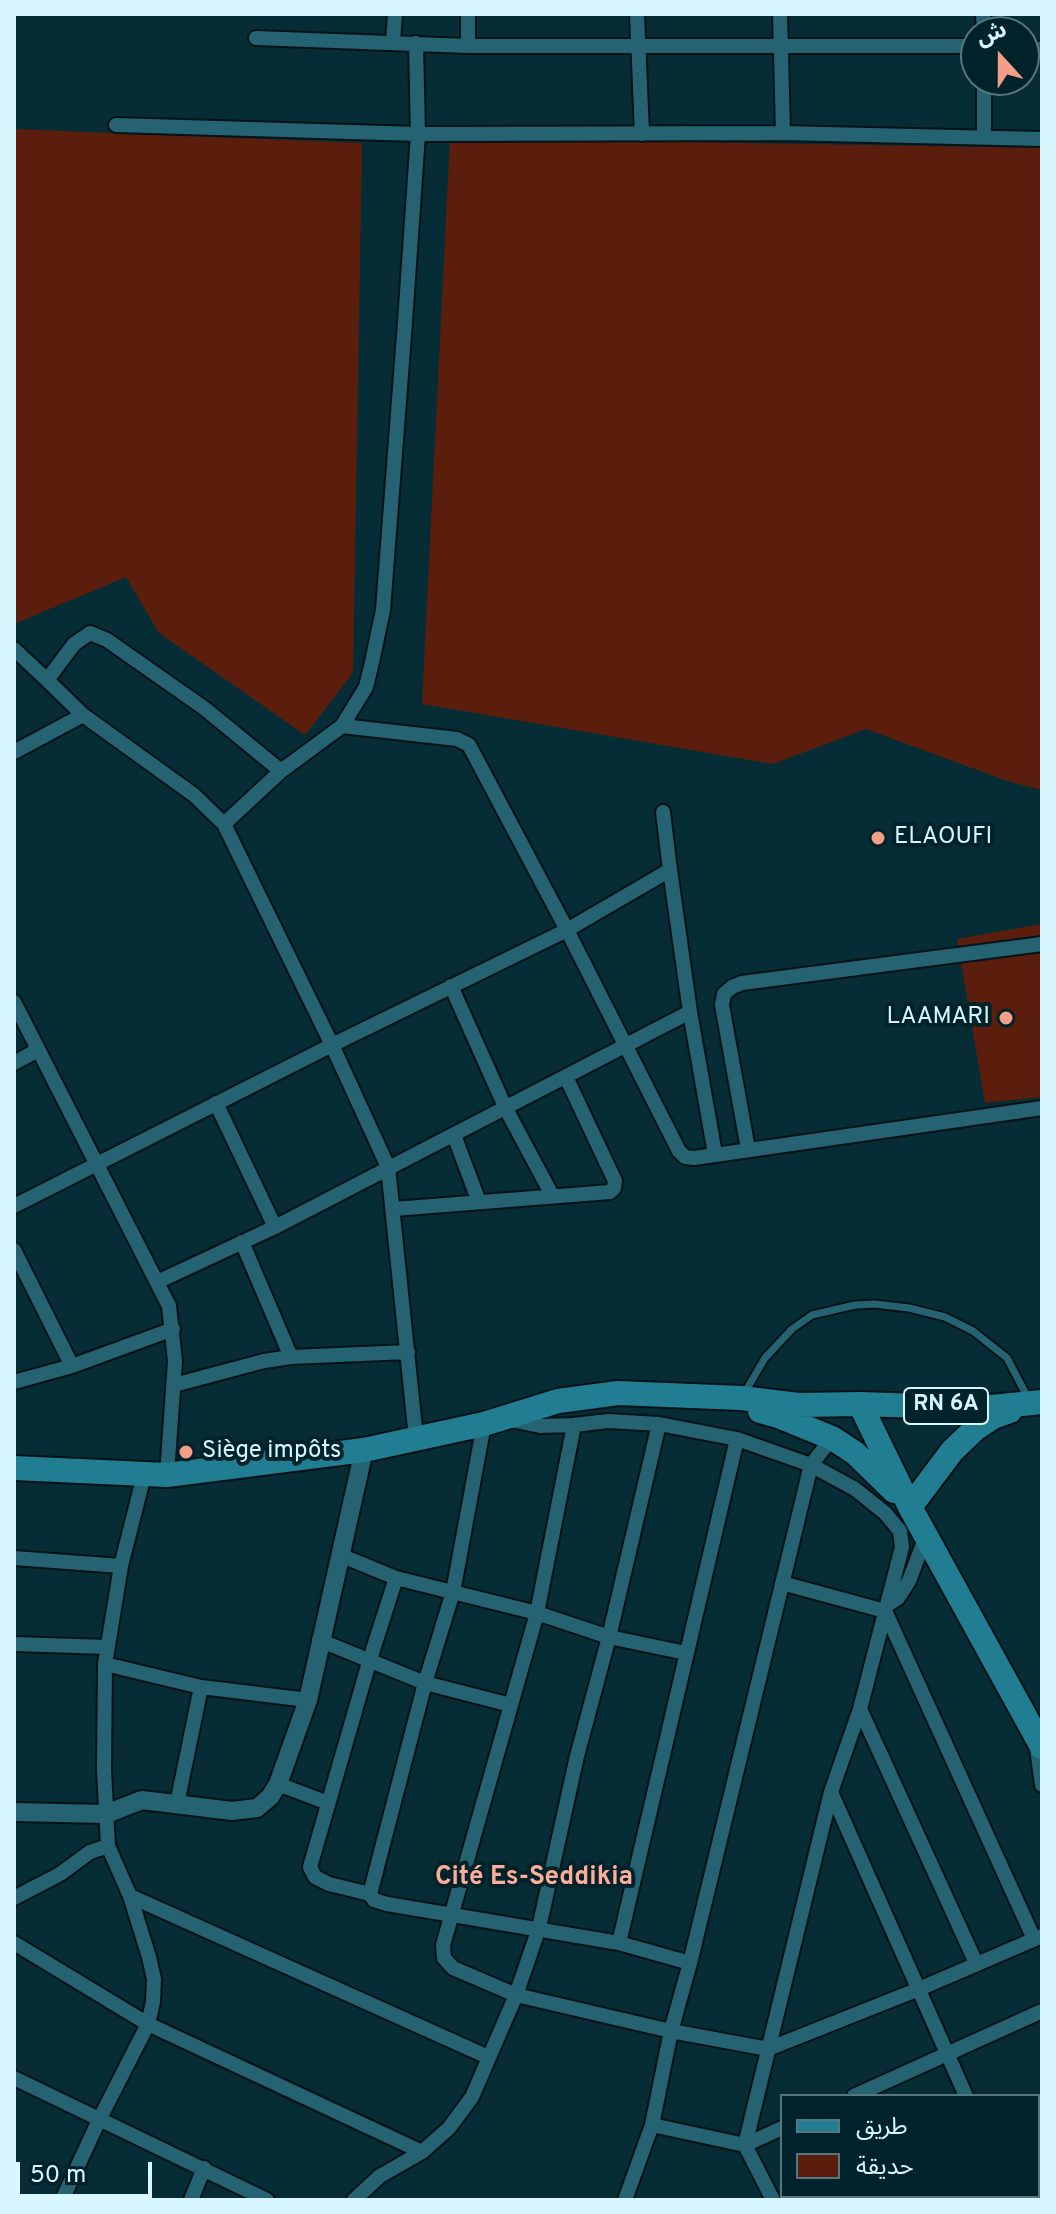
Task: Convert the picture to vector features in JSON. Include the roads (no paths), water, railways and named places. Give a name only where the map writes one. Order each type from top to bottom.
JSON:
[{"type":"main road","points":[[14,1468],[156,1475],[364,1450],[493,1421],[558,1401],[618,1393],[699,1397],[778,1416],[832,1438],[855,1453],[910,1507]]},
{"type":"main road","name":"RN 6A","points":[[699,1397],[799,1405],[981,1408],[1037,1403]]},
{"type":"main road","points":[[910,1507],[952,1451],[975,1429],[993,1417],[1037,1403]]},
{"type":"main road","points":[[860,1404],[910,1507],[1039,1742]]},
{"type":"street","points":[[393,42],[395,14]]},
{"type":"street","points":[[468,14],[468,46]]},
{"type":"street","points":[[637,14],[642,134]]},
{"type":"street","points":[[780,14],[783,133]]},
{"type":"street","points":[[256,38],[468,46],[960,46]]},
{"type":"street","points":[[224,824],[281,771],[342,726],[366,687],[383,610],[418,134],[416,43]]},
{"type":"street","points":[[984,96],[984,137]]},
{"type":"street","points":[[116,125],[418,134],[783,133],[1042,139]]},
{"type":"street","points":[[47,680],[74,644],[90,633],[97,634],[204,708],[281,771]]},
{"type":"street","points":[[14,649],[83,715],[194,795],[224,824],[388,1167],[416,1438]]},
{"type":"street","points":[[14,752],[83,715]]},
{"type":"street","points":[[342,726],[457,739],[469,745],[567,930],[624,1047],[685,1157],[1042,1108]]},
{"type":"street","points":[[663,812],[690,1012],[715,1154]]},
{"type":"street","points":[[14,1206],[567,930],[670,870]]},
{"type":"street","points":[[748,1149],[722,1005],[724,994],[732,987],[742,983],[1042,944]]},
{"type":"street","points":[[451,986],[506,1109],[552,1195]]},
{"type":"street","points":[[14,1002],[169,1306],[173,1329],[174,1385],[156,1475],[121,1566],[105,1664],[108,1846],[130,1896],[154,1979],[148,2024],[62,2200]]},
{"type":"street","points":[[157,1282],[275,1227],[690,1012]]},
{"type":"street","points":[[14,1063],[38,1050]]},
{"type":"street","points":[[394,1209],[610,1192],[615,1181],[566,1077]]},
{"type":"street","points":[[216,1103],[275,1227]]},
{"type":"street","points":[[454,1135],[479,1202]]},
{"type":"street","points":[[242,1242],[291,1357]]},
{"type":"street","points":[[14,1250],[72,1366]]},
{"type":"street","points":[[14,1382],[72,1366],[173,1329]]},
{"type":"street","points":[[174,1385],[291,1357],[408,1352]]},
{"type":"street","points":[[370,1894],[425,1683],[453,1592],[493,1421],[540,1426],[608,1421],[659,1424],[737,1439],[811,1465],[855,1489],[885,1513],[900,1531],[902,1547],[860,1709],[831,1792],[745,2145],[773,2200]]},
{"type":"street","points":[[354,2200],[380,2176],[422,2152],[449,2128],[472,2097],[516,1995],[539,1928],[577,1756],[609,1637],[659,1424]]},
{"type":"street","points":[[574,1425],[537,1613],[443,1945],[444,1958],[453,1968],[516,1995],[671,2031],[768,2049],[1038,1938],[885,1609]]},
{"type":"street","points":[[625,2200],[652,2125],[671,2031],[811,1465],[832,1438]]},
{"type":"street","points":[[619,1943],[737,1439]]},
{"type":"street","points":[[14,1812],[106,1814],[142,1800],[232,1811],[257,1808],[270,1797],[278,1784],[308,1700],[364,1450]]},
{"type":"street","points":[[885,1609],[898,1598],[909,1581],[926,1535]]},
{"type":"street","points":[[340,1555],[396,1578],[537,1613],[609,1637],[686,1653]]},
{"type":"street","points":[[14,1558],[121,1566]]},
{"type":"street","points":[[396,1578],[310,1867],[315,1877],[329,1884],[370,1894],[374,1900],[387,1904],[619,1943],[690,1963]]},
{"type":"street","points":[[782,1583],[885,1609]]},
{"type":"street","points":[[319,1640],[425,1683],[511,1705]]},
{"type":"street","points":[[14,1644],[108,1647]]},
{"type":"street","points":[[105,1664],[201,1687],[308,1700]]},
{"type":"street","points":[[177,1804],[201,1687]]},
{"type":"street","points":[[860,1709],[976,1963]]},
{"type":"street","points":[[1039,1742],[1042,1785]]},
{"type":"street","points":[[278,1784],[328,1803]]},
{"type":"street","points":[[831,1792],[965,2094]]},
{"type":"street","points":[[14,1898],[60,1874],[90,1852],[108,1846]]},
{"type":"street","points":[[130,1896],[488,2057]]},
{"type":"street","points":[[14,1943],[148,2024],[422,2152]]},
{"type":"street","points":[[858,2094],[1042,2011]]},
{"type":"street","points":[[14,2078],[267,2200]]},
{"type":"street","points":[[652,2125],[745,2145],[780,2129]]},
{"type":"street","points":[[191,2200],[204,2168]]},
{"type":"lane","points":[[741,1398],[765,1358],[792,1329],[812,1315],[855,1305],[875,1304],[945,1317],[973,1331],[1007,1358],[1037,1403]]},
{"type":"place","name":"ELAOUFI","points":[[878,838]]},
{"type":"place","name":"LAAMARI","points":[[1006,1018]]},
{"type":"place","name":"Siège impôts","points":[[186,1452]]},
{"type":"district","name":"Cité Es-Seddikia","points":[[534,1879]]}]
